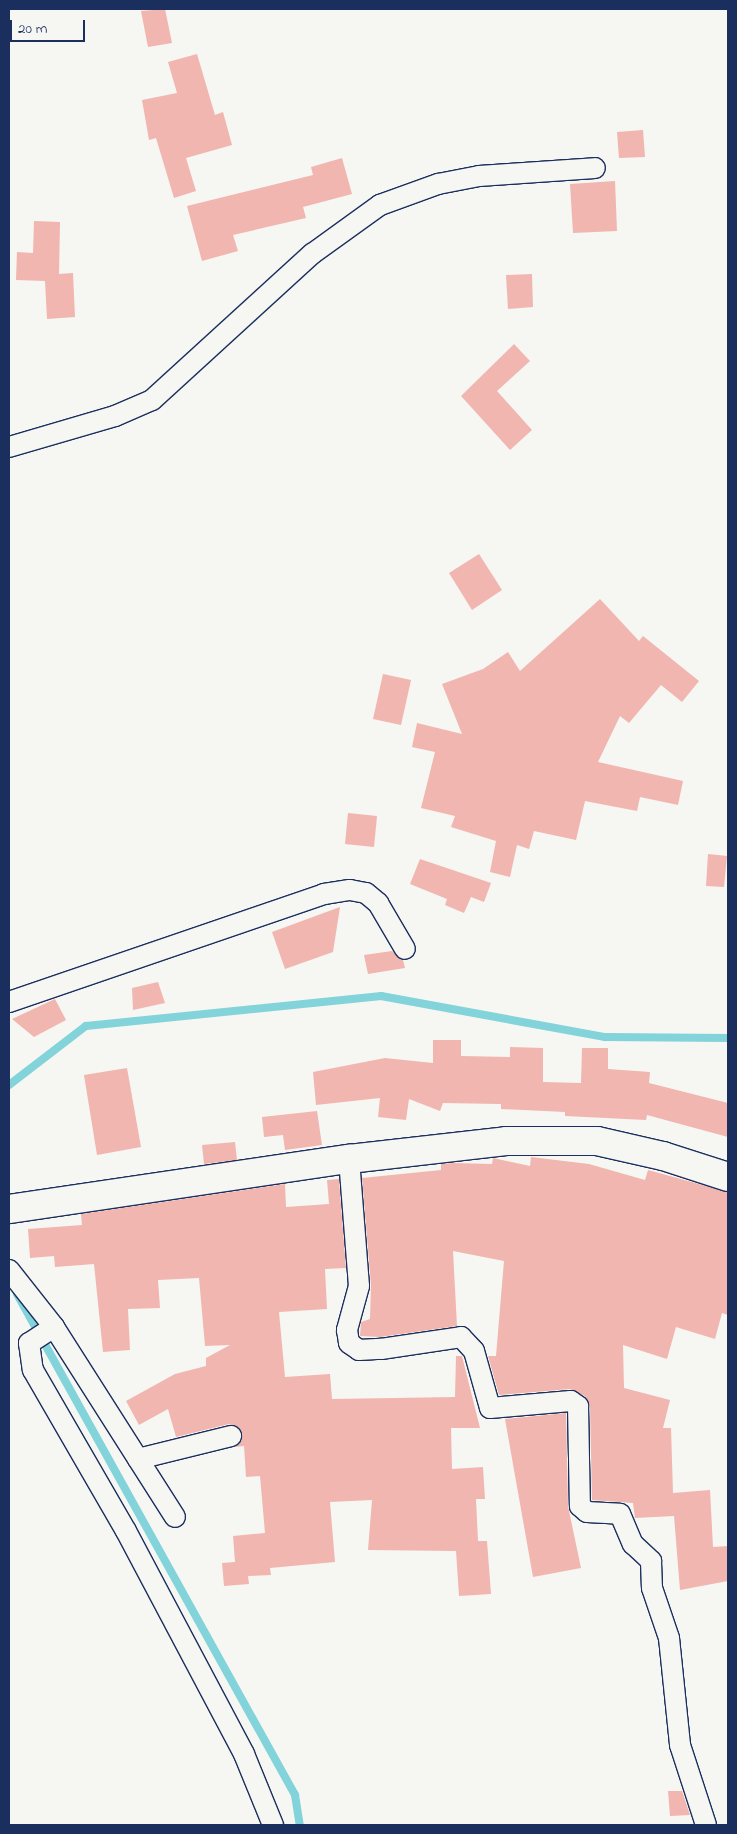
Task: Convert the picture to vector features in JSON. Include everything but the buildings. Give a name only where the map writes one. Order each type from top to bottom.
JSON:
[{"type":"main road","points":[[9,1209],[349,1159],[506,1141],[561,1139],[631,1148],[728,1177]]},
{"type":"street","points":[[9,447],[115,416],[152,400],[312,254],[380,205],[438,184],[479,176],[596,168]]},
{"type":"street","points":[[9,1002],[324,894],[350,890],[366,893],[378,903],[405,949]]},
{"type":"street","points":[[349,1159],[359,1286],[347,1330],[349,1343],[359,1350],[381,1349],[462,1337],[474,1351],[490,1408],[571,1401],[578,1406],[580,1506],[587,1512],[620,1514],[633,1544],[651,1561],[652,1588],[668,1638],[680,1745],[706,1825]]},
{"type":"street","points":[[9,1270],[138,1459],[175,1517]]},
{"type":"street","points":[[50,1329],[29,1343],[33,1370],[126,1531],[244,1754],[273,1825]]},
{"type":"street","points":[[138,1459],[231,1436]]},
{"type":"waterway","points":[[9,1085],[86,1026],[381,996],[605,1037],[728,1038]]},
{"type":"waterway","points":[[17,1294],[295,1795],[300,1825]]}]
